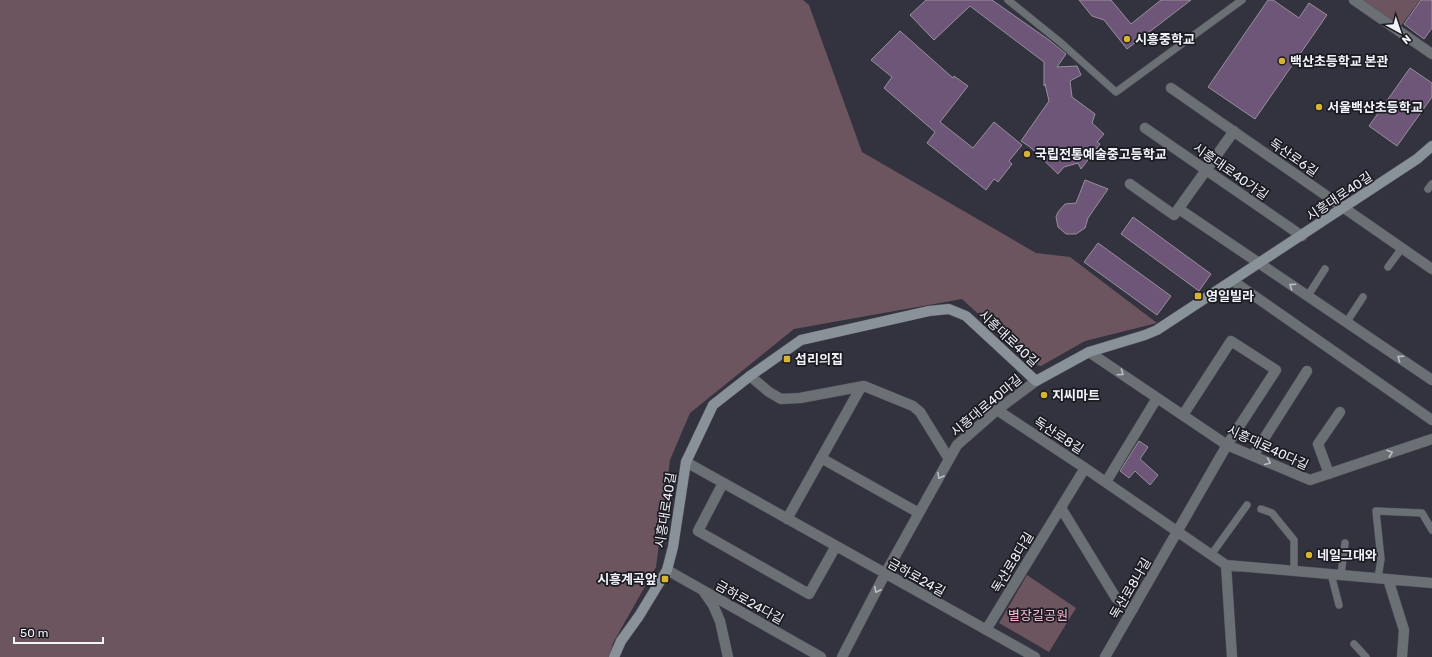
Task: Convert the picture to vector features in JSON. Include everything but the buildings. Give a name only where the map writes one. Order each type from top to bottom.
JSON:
[{"type":"street","points":[[1354,0],[1432,54]]},
{"type":"street","name":"독산로6길","points":[[1171,88],[1432,269]]},
{"type":"street","name":"시흥대로40가길","points":[[1145,128],[1302,236]]},
{"type":"street","points":[[1130,184],[1174,215],[1234,131]]},
{"type":"street","name":"시흥대로40길","points":[[614,657],[621,641],[639,616],[667,570],[673,547],[686,462],[713,405],[800,340],[929,311],[949,309],[966,316],[1036,381],[1089,352],[1157,330],[1344,208],[1417,159],[1432,146]]},
{"type":"street","points":[[1179,209],[1307,297],[1432,380]]},
{"type":"street","points":[[1233,281],[1432,420]]},
{"type":"street","points":[[1178,531],[1227,445],[1276,370],[1231,341],[1183,415]]},
{"type":"street","name":"시흥대로40다길","points":[[1089,352],[1227,445],[1310,480],[1432,439]]},
{"type":"street","points":[[1253,456],[1307,371]]},
{"type":"street","points":[[750,376],[769,392],[781,399],[800,398],[864,386],[913,406],[920,412],[949,459]]},
{"type":"street","name":"시흥대로40마길","points":[[842,657],[885,574],[957,445],[997,410],[1036,381]]},
{"type":"street","points":[[787,519],[861,387]]},
{"type":"street","points":[[1106,482],[1157,398]]},
{"type":"street","name":"독산로8길","points":[[997,410],[1106,482],[1226,565],[1432,583]]},
{"type":"street","points":[[1328,474],[1318,444],[1340,412]]},
{"type":"street","points":[[821,458],[919,513]]},
{"type":"street","name":"금하로24길","points":[[686,462],[1034,657]]},
{"type":"street","name":"독산로8다길","points":[[986,630],[1085,468]]},
{"type":"street","points":[[723,483],[698,531],[809,594],[836,546]]},
{"type":"street","points":[[1060,508],[1116,598],[1133,609]]},
{"type":"street","name":"독산로8나길","points":[[1105,657],[1178,531]]},
{"type":"street","points":[[1226,565],[1232,657]]},
{"type":"street","name":"금하로24다길","points":[[667,570],[821,657]]},
{"type":"street","points":[[1383,579],[1404,630],[1402,657]]},
{"type":"street","points":[[702,590],[713,605],[720,621],[728,657]]},
{"type":"lane","points":[[1008,0],[1060,42],[1116,92],[1242,0]]},
{"type":"lane","points":[[1388,267],[1402,248]]},
{"type":"lane","points":[[1307,297],[1326,268]]},
{"type":"lane","points":[[1346,323],[1363,297]]},
{"type":"lane","points":[[1211,555],[1247,505]]},
{"type":"lane","points":[[1261,508],[1272,513],[1294,540],[1294,571]]},
{"type":"lane","points":[[1383,579],[1376,511],[1422,513],[1432,530]]},
{"type":"lane","points":[[1339,605],[1336,574],[1345,543]]},
{"type":"lane","points":[[1354,644],[1366,657]]},
{"type":"green space","points":[[0,0],[803,0],[809,5],[862,152],[1036,253],[1070,257],[1157,323],[1085,341],[1041,366],[1033,364],[962,299],[794,329],[690,413],[670,460],[656,567],[613,643],[609,657],[0,657]]},
{"type":"green space","points":[[1361,0],[1420,0],[1400,27]]},
{"type":"green space","name":"별장길공원","points":[[1027,575],[1076,608],[1049,652],[999,623]]},
{"type":"place","name":"시흥중학교","points":[[1127,39]]},
{"type":"place","name":"백산초등학교 본관","points":[[1282,61]]},
{"type":"place","name":"서울백산초등학교","points":[[1319,107]]},
{"type":"place","name":"국립전통예술중고등학교","points":[[1027,154]]},
{"type":"place","name":"영일빌라","points":[[1198,296]]},
{"type":"place","name":"섭리의집","points":[[787,359]]},
{"type":"place","name":"지씨마트","points":[[1044,395]]},
{"type":"place","name":"네일그대와","points":[[1309,555]]},
{"type":"place","name":"시흥계곡앞","points":[[665,579]]}]
